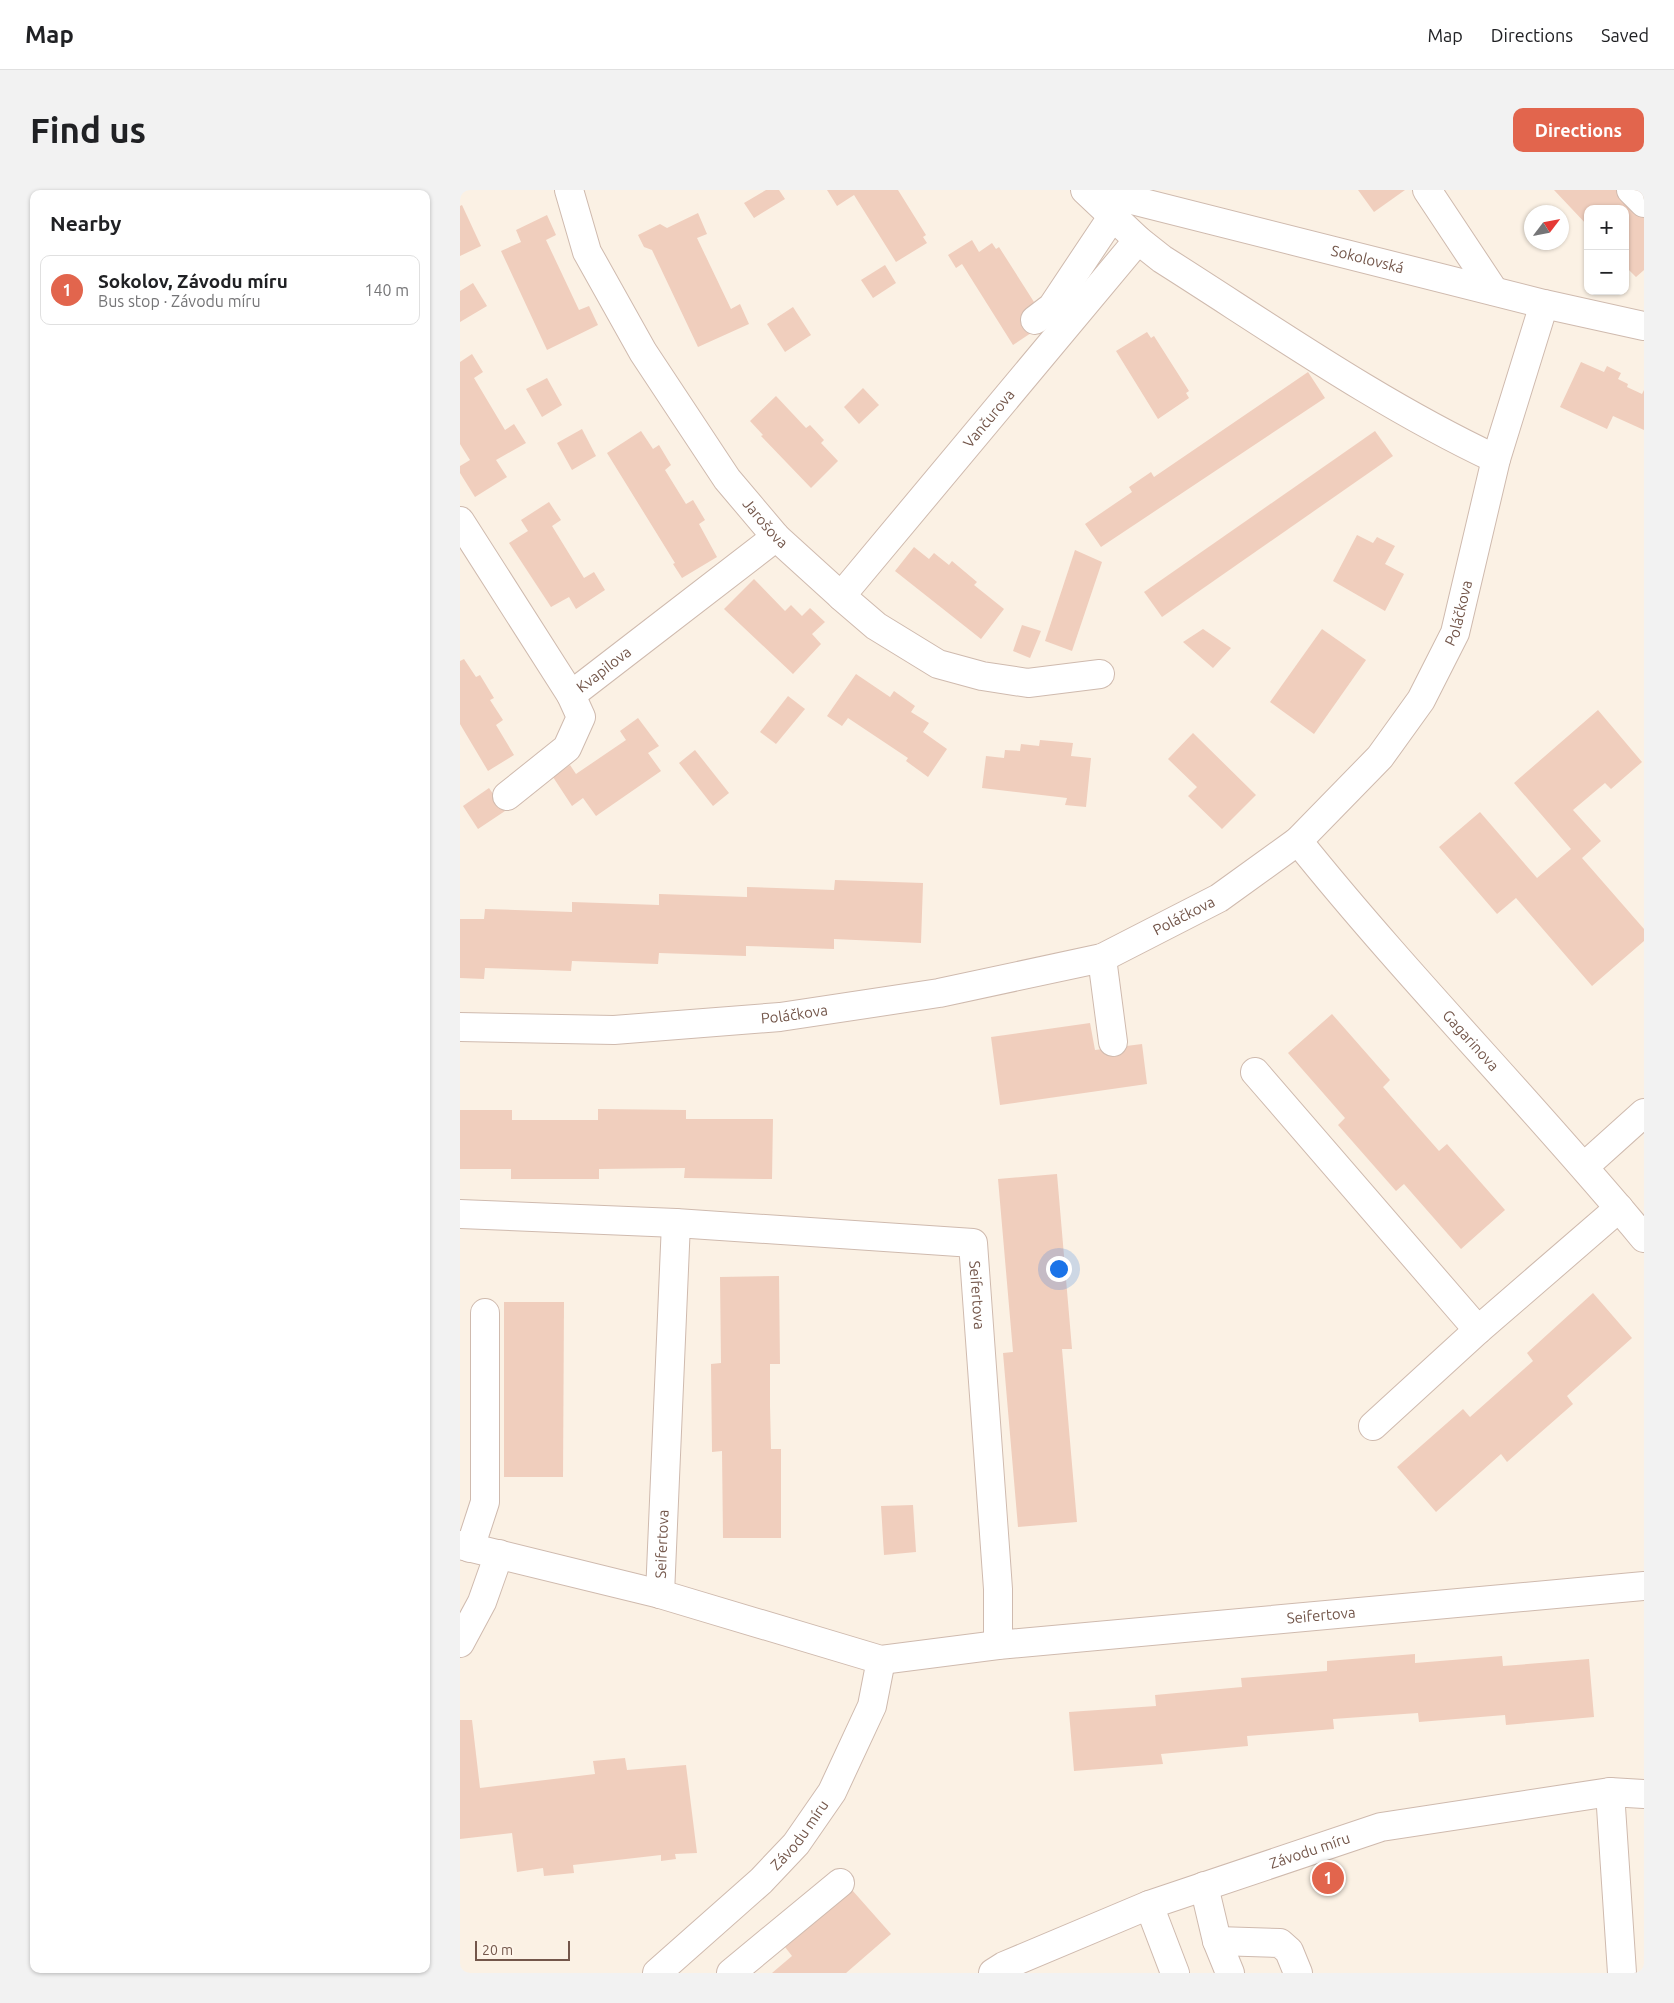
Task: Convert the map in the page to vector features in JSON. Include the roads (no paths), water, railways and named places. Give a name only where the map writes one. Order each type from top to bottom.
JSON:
[{"type":"street","name":"Jarošova","points":[[569,190],[587,252],[643,352],[727,480],[776,537],[876,626],[938,664],[982,676],[1028,683],[1100,674]]},
{"type":"street","points":[[1085,190],[1112,217],[1162,259],[1358,383],[1467,446],[1496,459]]},
{"type":"street","name":"Sokolovská","points":[[1092,190],[1544,304],[1644,326]]},
{"type":"street","points":[[1427,190],[1494,291]]},
{"type":"street","points":[[1632,190],[1644,203]]},
{"type":"street","points":[[1035,320],[1052,307],[1112,217]]},
{"type":"street","name":"Vančurova","points":[[841,596],[1138,240]]},
{"type":"street","name":"Poláčkova","points":[[460,1027],[614,1030],[780,1016],[939,993],[1102,958],[1219,898],[1298,841],[1380,757],[1425,692],[1455,633],[1496,459],[1544,304]]},
{"type":"street","name":"Kvapilova","points":[[460,521],[571,696],[776,537]]},
{"type":"street","points":[[507,796],[567,748],[581,717],[571,696]]},
{"type":"street","name":"Gagarinova","points":[[1298,841],[1346,900],[1585,1166],[1644,1238]]},
{"type":"street","points":[[1102,958],[1113,1042]]},
{"type":"street","points":[[1255,1072],[1478,1330]]},
{"type":"street","points":[[1585,1166],[1644,1113]]},
{"type":"street","points":[[1374,1426],[1478,1330],[1619,1208]]},
{"type":"street","name":"Seifertova","points":[[460,1214],[676,1223],[973,1243],[998,1589],[998,1645]]},
{"type":"street","name":"Seifertova","points":[[660,1594],[676,1223]]},
{"type":"street","points":[[465,1546],[485,1502],[486,1313]]},
{"type":"street","name":"Seifertova","points":[[465,1546],[660,1594],[881,1660],[998,1645],[1644,1586]]},
{"type":"street","points":[[460,1643],[482,1602],[499,1554]]},
{"type":"street","name":"Závodu míru","points":[[659,1972],[761,1882],[796,1844],[832,1792],[872,1706],[881,1660]]},
{"type":"street","points":[[1610,1792],[1622,1973]]},
{"type":"street","name":"Závodu míru","points":[[993,1973],[1004,1966],[1149,1905],[1381,1827],[1610,1792],[1644,1794]]},
{"type":"street","points":[[731,1973],[840,1883]]},
{"type":"street","points":[[1204,1886],[1217,1941],[1230,1973]]},
{"type":"street","points":[[1149,1905],[1175,1973]]},
{"type":"street","points":[[1217,1941],[1280,1943],[1289,1951],[1298,1973]]},
{"type":"place","name":"Sokolov, Závodu míru","points":[[1328,1878]]}]
